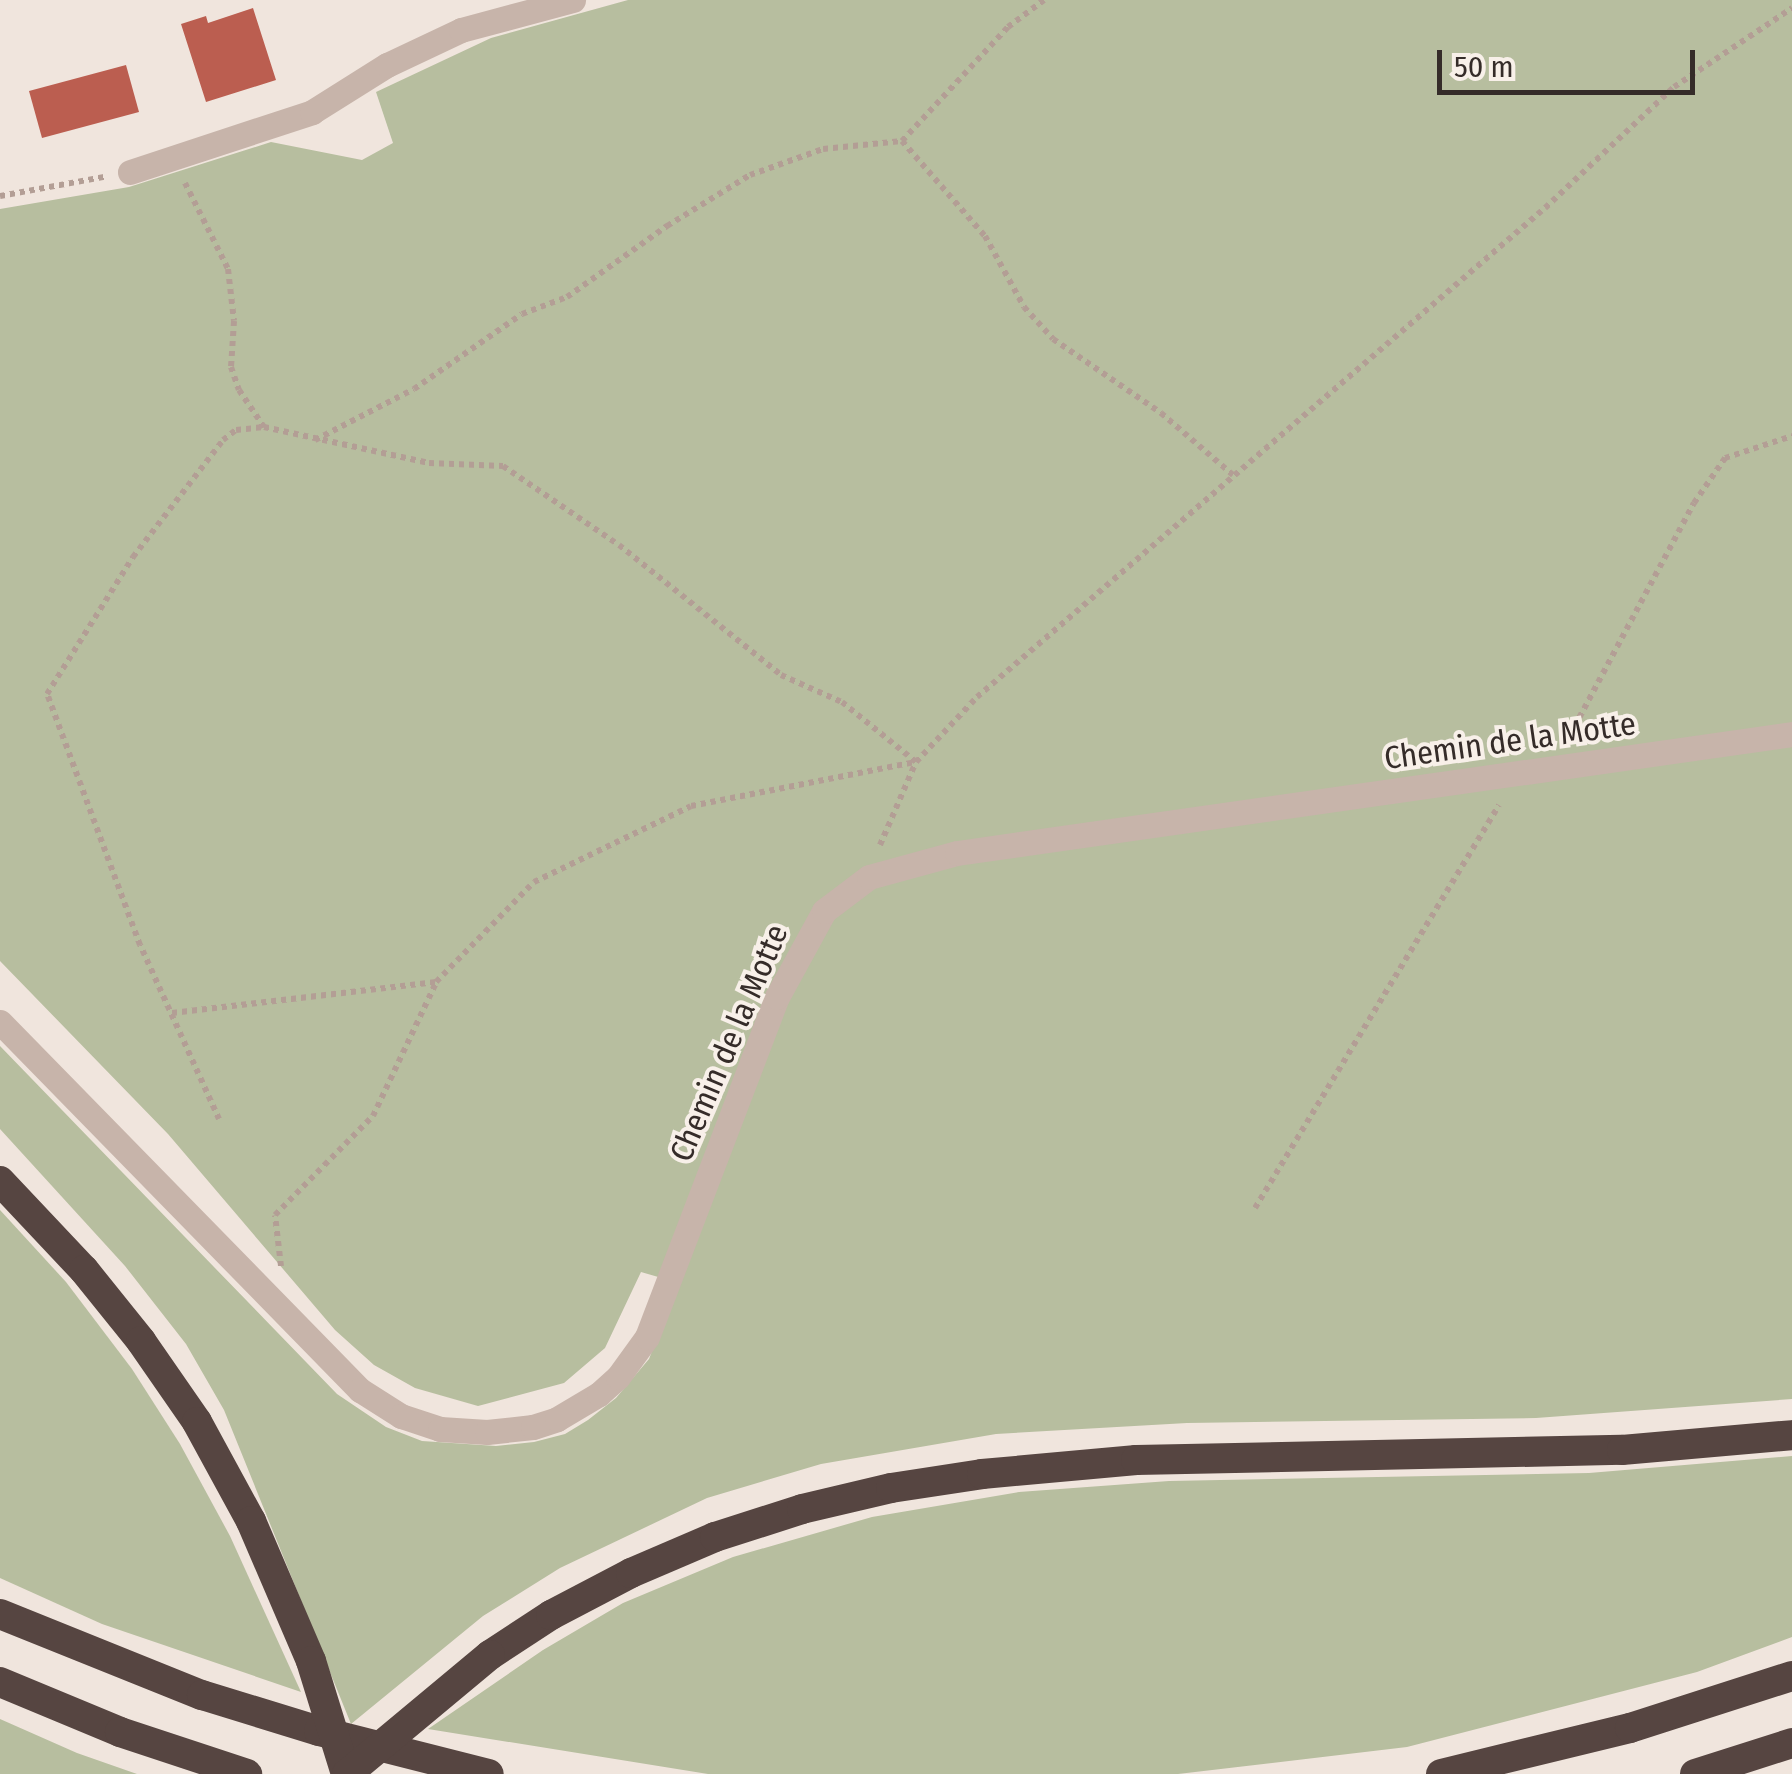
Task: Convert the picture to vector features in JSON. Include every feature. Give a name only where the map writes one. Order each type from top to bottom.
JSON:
[{"type":"highway","points":[[0,1181],[84,1270],[141,1340],[196,1422],[251,1521],[311,1662],[346,1774],[490,1655],[615,1581],[698,1544],[802,1509],[891,1488],[982,1474],[1136,1460],[1622,1450],[1792,1435]]},
{"type":"highway","points":[[0,1614],[202,1695],[336,1736],[489,1774]]},
{"type":"highway","points":[[1441,1774],[1630,1728],[1792,1676]]},
{"type":"highway","points":[[0,1682],[120,1732],[247,1774]]},
{"type":"highway","points":[[1694,1774],[1792,1744]]},
{"type":"street","points":[[130,172],[312,112],[388,65],[461,30],[573,0]]},
{"type":"street","name":"Chemin de la Motte","points":[[0,1022],[360,1390],[418,1422],[462,1432],[512,1430],[557,1420],[584,1405],[618,1377],[647,1338],[761,1034],[809,932],[838,897],[869,877],[957,854],[1792,734]]},
{"type":"path","points":[[315,440],[414,388],[522,314],[567,297],[668,226],[750,175],[823,149],[902,141],[1008,27],[1044,0]]},
{"type":"path","points":[[869,877],[888,821],[916,762],[977,697],[1545,208],[1674,87],[1792,8]]},
{"type":"path","points":[[902,141],[985,236],[1024,306],[1053,339],[1161,412],[1233,476]]},
{"type":"path","points":[[170,158],[228,269],[234,321],[231,367],[239,390],[264,428]]},
{"type":"path","points":[[0,196],[130,172]]},
{"type":"path","points":[[219,1119],[140,944],[47,694],[133,557],[222,440],[236,430],[264,428],[429,463],[503,466],[619,545],[781,675],[842,702],[916,762]]},
{"type":"path","points":[[1551,770],[1694,503],[1725,458],[1792,436]]},
{"type":"path","points":[[270,1300],[282,1269],[276,1215],[373,1116],[436,982],[534,882],[691,806],[916,762]]},
{"type":"path","points":[[1255,1208],[1518,774]]},
{"type":"path","points":[[172,1014],[436,982]]},
{"type":"green space","points":[[628,0],[1792,0],[1792,1399],[1536,1418],[1187,1423],[996,1434],[821,1464],[707,1498],[560,1568],[483,1616],[351,1724],[224,1410],[186,1344],[125,1266],[0,1129],[0,1046],[337,1394],[386,1427],[422,1441],[496,1446],[534,1442],[565,1434],[588,1420],[616,1398],[649,1359],[679,1283],[641,1272],[605,1348],[564,1383],[478,1406],[415,1388],[374,1365],[335,1330],[168,1134],[0,961],[0,209],[129,187],[271,142],[362,160],[393,143],[376,92],[491,38]]},
{"type":"green space","points":[[0,1210],[66,1282],[132,1369],[180,1444],[230,1536],[301,1692],[102,1624],[0,1578]]},
{"type":"green space","points":[[1792,1456],[1792,1637],[1697,1672],[1407,1747],[1178,1774],[708,1774],[428,1729],[543,1650],[623,1603],[733,1557],[872,1517],[1019,1492],[1169,1481],[1589,1473]]},
{"type":"green space","points":[[0,1719],[77,1753],[137,1774],[0,1774]]},
{"type":"building","points":[[253,8],[276,80],[206,102],[181,24],[206,16],[208,23]]},
{"type":"building","points":[[126,65],[139,112],[42,138],[29,91]]}]
